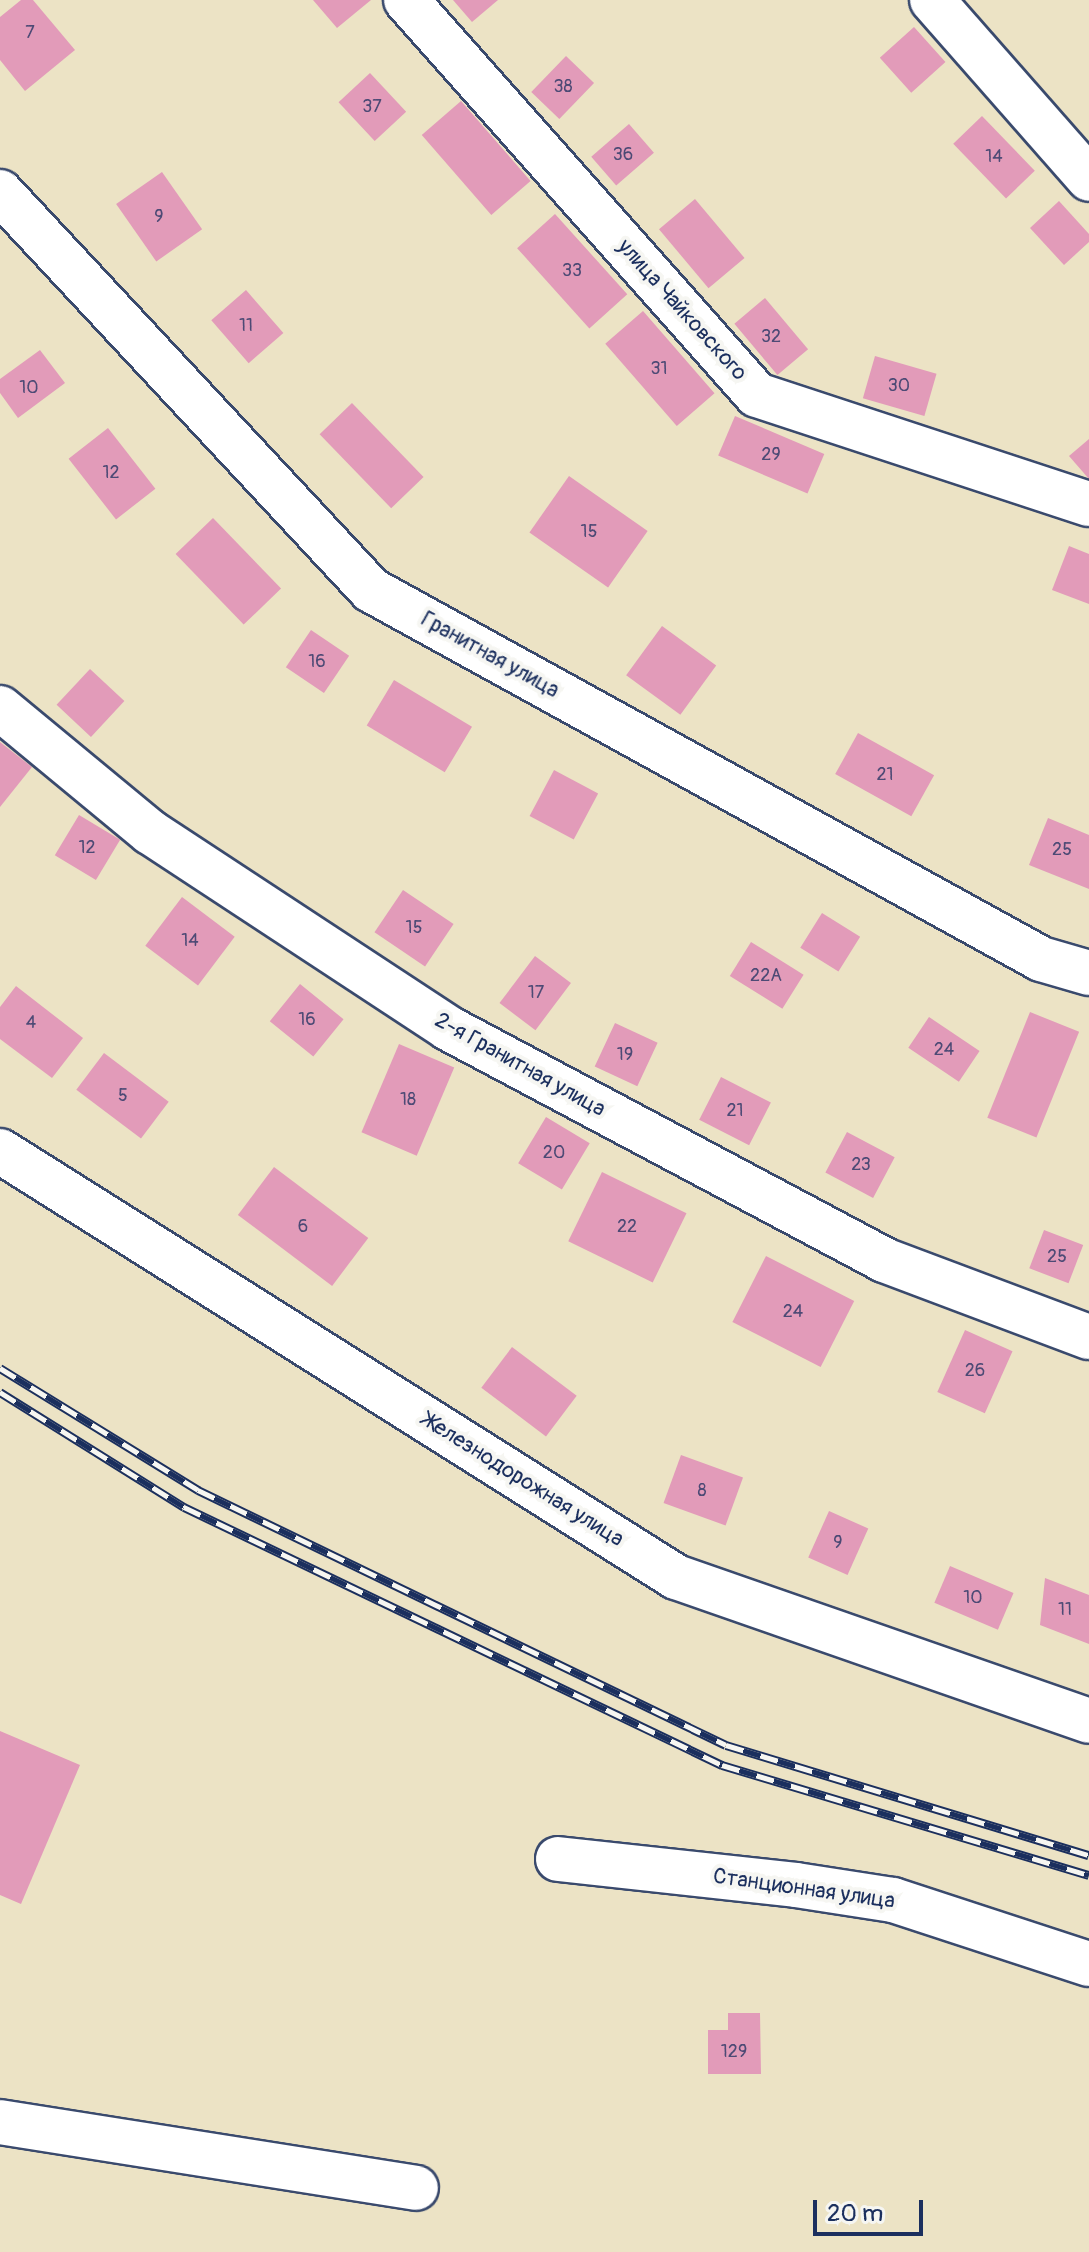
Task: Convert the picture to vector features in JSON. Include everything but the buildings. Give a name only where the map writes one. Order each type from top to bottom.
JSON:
[{"type":"street","name":"улица Чайковского","points":[[406,0],[757,395],[1089,504]]},
{"type":"street","points":[[932,0],[1089,179]]},
{"type":"street","name":"Гранитная улица","points":[[0,192],[371,590],[1041,959],[1089,973]]},
{"type":"street","name":"2-я Гранитная улица","points":[[0,708],[150,832],[448,1028],[884,1260],[1089,1337]]},
{"type":"street","name":"Железнодорожная улица","points":[[0,1151],[676,1577],[1089,1721]]},
{"type":"street","name":"Станционная улица","points":[[558,1859],[796,1885],[893,1900],[1089,1964]]},
{"type":"street","points":[[0,2122],[416,2188]]},
{"type":"railway","points":[[0,1368],[198,1490],[726,1745],[1089,1855]]},
{"type":"railway","points":[[0,1392],[184,1507],[722,1765],[1089,1875]]}]
